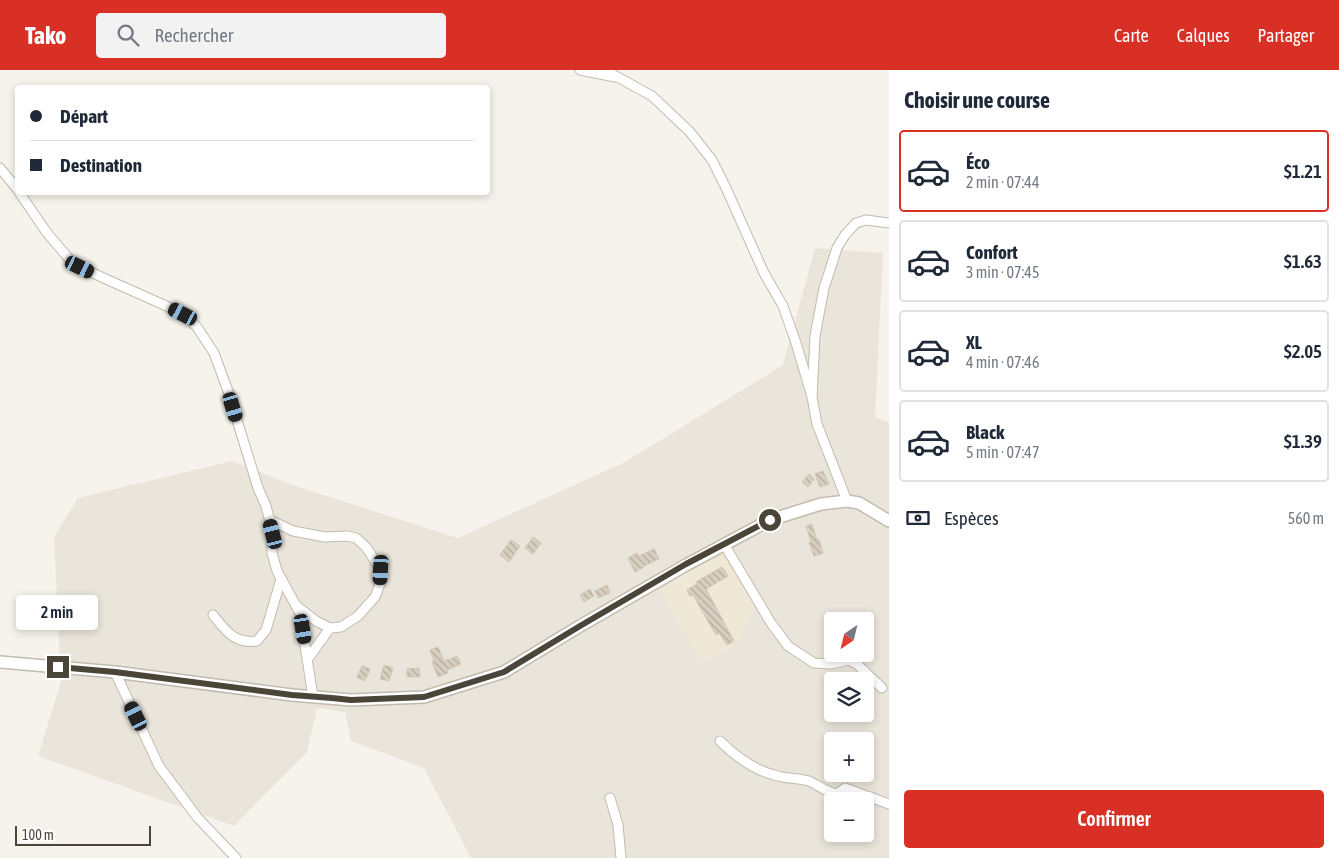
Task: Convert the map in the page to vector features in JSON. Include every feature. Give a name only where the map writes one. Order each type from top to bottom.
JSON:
[{"type":"street","points":[[580,70],[620,78]]},
{"type":"street","points":[[608,70],[652,96],[690,132],[712,160],[764,273],[784,306],[812,397],[817,424],[847,500]]},
{"type":"street","points":[[0,168],[15,187]]},
{"type":"street","points":[[21,195],[47,233],[71,261],[183,314],[197,327],[214,353],[228,391],[258,488],[266,506],[273,534],[272,553],[277,571],[300,613],[313,697]]},
{"type":"street","points":[[812,397],[815,336],[824,288],[837,248],[856,223],[866,220],[889,223]]},
{"type":"street","points":[[0,662],[115,672],[313,697],[351,700],[424,697],[504,672],[686,564],[770,520],[821,504],[847,500],[859,503],[889,521]]},
{"type":"street","points":[[270,520],[293,531],[325,537],[347,536],[356,538],[366,547],[381,570],[380,584],[375,597],[358,616],[341,627],[330,628],[295,604]]},
{"type":"street","points":[[724,544],[771,623],[788,646],[814,664],[831,664],[849,660],[857,664],[882,688]]},
{"type":"street","points":[[213,615],[234,638],[247,642],[257,640],[266,630],[281,578]]},
{"type":"street","points":[[308,660],[330,628]]},
{"type":"street","points":[[115,672],[159,766],[198,817],[236,858]]},
{"type":"street","points":[[720,741],[742,761],[760,770],[778,776],[808,781],[836,794],[845,788],[889,804]]},
{"type":"street","points":[[610,798],[618,825],[622,858]]},
{"type":"shaded area","points":[[815,248],[883,253],[875,417],[889,423],[889,858],[471,858],[424,768],[351,741],[345,712],[317,708],[307,752],[234,826],[38,756],[61,682],[54,537],[78,498],[232,461],[292,485],[458,538],[625,462],[783,365]]},
{"type":"shaded area","points":[[723,550],[755,605],[733,648],[701,662],[660,590]]},
{"type":"building","points":[[823,471],[829,484],[820,487],[815,474]]},
{"type":"building","points":[[809,474],[814,479],[808,487],[802,482]]},
{"type":"building","points":[[812,524],[823,553],[814,556],[806,526]]},
{"type":"building","points":[[533,537],[541,543],[533,554],[525,548]]},
{"type":"building","points":[[511,540],[520,546],[509,562],[500,555]]},
{"type":"building","points":[[654,549],[659,559],[635,572],[628,558],[637,553],[639,556]]},
{"type":"building","points":[[722,567],[728,576],[706,589],[734,641],[727,645],[719,633],[716,635],[693,595],[690,596],[687,590],[697,584],[696,582]]},
{"type":"building","points":[[607,585],[610,593],[598,598],[595,591]]},
{"type":"building","points":[[590,589],[594,596],[584,602],[580,595]]},
{"type":"building","points":[[438,647],[444,661],[457,656],[461,664],[447,670],[448,673],[438,677],[430,650]]},
{"type":"building","points":[[384,665],[393,668],[389,681],[380,679]]},
{"type":"building","points":[[362,666],[370,669],[365,681],[357,677]]},
{"type":"building","points":[[419,668],[420,677],[407,677],[407,669]]},
{"type":"route","points":[[58,667],[115,672],[292,695],[351,700],[424,697],[504,672],[686,564],[770,520]]}]
